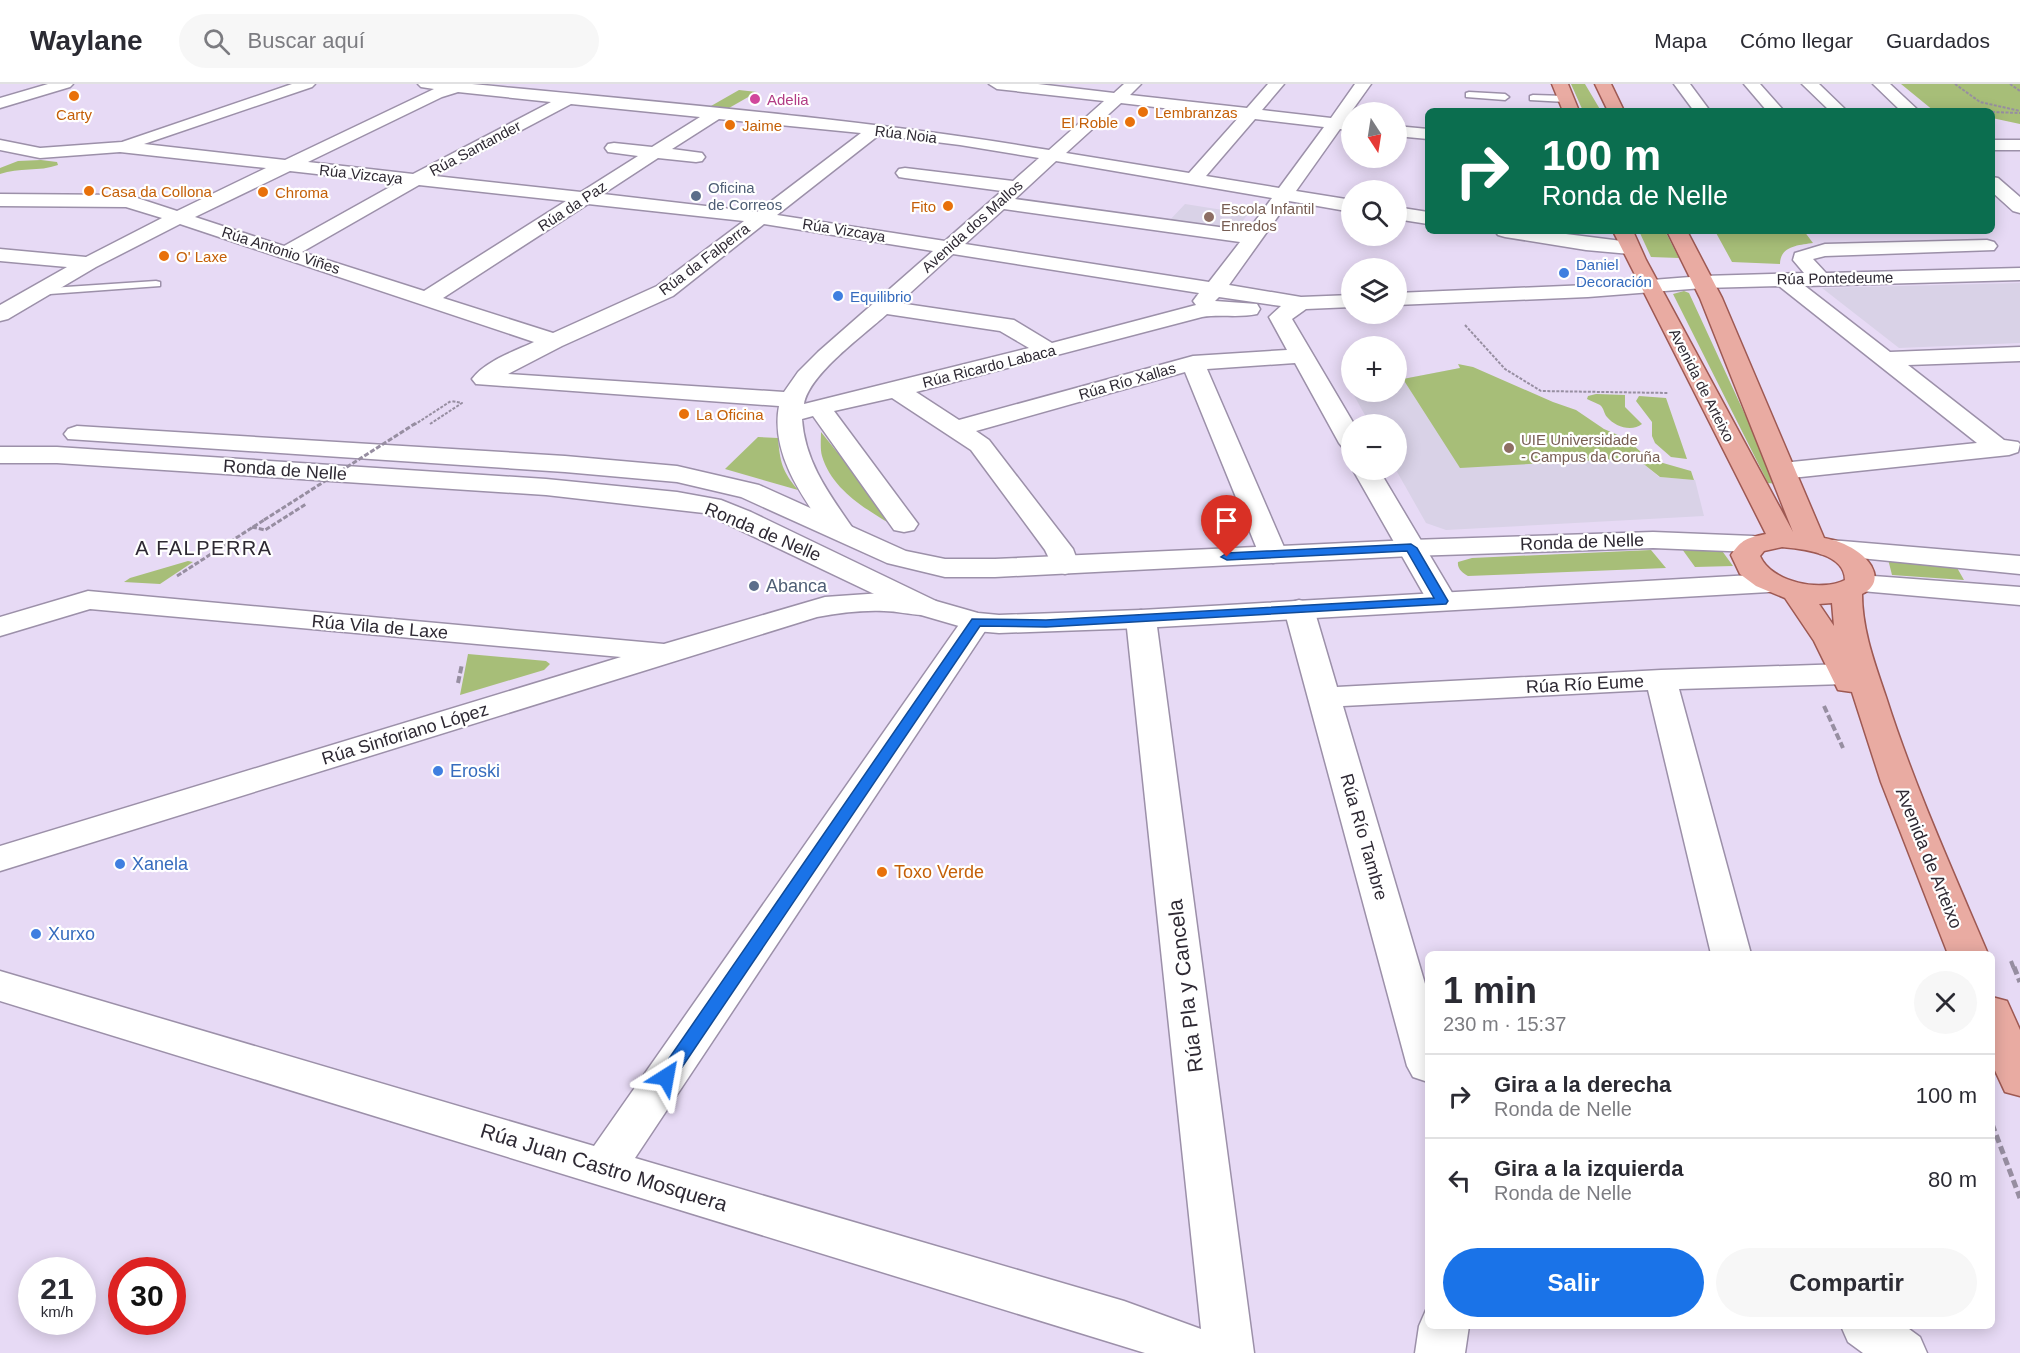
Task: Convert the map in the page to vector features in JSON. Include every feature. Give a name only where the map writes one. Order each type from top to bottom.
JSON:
[{"type":"main road","points":[[1603,84],[1615,108]]},
{"type":"main road","points":[[1679,234],[1703,282],[1782,471],[1821,545]]},
{"type":"main road","name":"Avenida de Arteixo","points":[[1627,240],[1782,539]]},
{"type":"main road","points":[[1753,544],[1782,539],[1821,545],[1846,556],[1857,566],[1862,575],[1853,588],[1832,595],[1783,587]]},
{"type":"main road","name":"Avenida de Arteixo","points":[[1753,544],[1746,550],[1744,558],[1748,566],[1783,587],[1828,642],[1890,761]]},
{"type":"main road","name":"Avenida de Arteixo","points":[[1853,588],[1846,607],[1851,636],[1890,761],[1967,951]]},
{"type":"main road","points":[[1995,1019],[2020,1080]]},
{"type":"street","points":[[0,103],[65,84]]},
{"type":"street","points":[[52,171],[306,84]]},
{"type":"street","name":"Rúa Noia","points":[[426,84],[960,140],[1050,157],[1341,204]]},
{"type":"street","points":[[997,84],[1126,91],[1251,114],[1341,124]]},
{"type":"street","points":[[1193,180],[1276,84]]},
{"type":"street","name":"Rúa Ricardo Labaca","points":[[1354,102],[1363,84]]},
{"type":"street","points":[[1682,84],[1700,108]]},
{"type":"street","points":[[1752,84],[1773,108]]},
{"type":"street","points":[[1810,84],[1836,108]]},
{"type":"street","points":[[1881,84],[1908,108]]},
{"type":"street","points":[[3,310],[179,217],[436,94],[460,86]]},
{"type":"street","name":"Avenida dos Mallos","points":[[792,407],[802,382],[826,357],[998,202],[1126,91]]},
{"type":"street","name":"Rúa Santander","points":[[286,252],[570,98]]},
{"type":"street","name":"Rúa da Paz","points":[[428,298],[717,113]]},
{"type":"street","name":"Rúa Ricardo Labaca","points":[[1187,314],[1208,299],[1283,194],[1341,126]]},
{"type":"street","name":"Rúa da Falperra","points":[[484,379],[507,364],[554,341],[665,291],[876,130]]},
{"type":"street","points":[[1407,132],[1425,134]]},
{"type":"street","points":[[0,145],[61,156],[69,159],[70,165]]},
{"type":"street","points":[[1995,145],[2020,145]]},
{"type":"street","points":[[40,153],[120,147]]},
{"type":"street","name":"Rúa Vizcaya","points":[[120,147],[760,217],[1301,303],[1341,301]]},
{"type":"street","points":[[614,148],[696,157]]},
{"type":"street","points":[[905,173],[1015,187]]},
{"type":"street","points":[[0,188],[21,181]]},
{"type":"street","points":[[1995,185],[2020,207]]},
{"type":"street","name":"Rúa Antonio Viñes","points":[[0,200],[128,201],[554,341]]},
{"type":"street","points":[[998,202],[1252,238]]},
{"type":"street","points":[[1407,215],[1425,218]]},
{"type":"street","points":[[1523,234],[1586,244],[1627,240]]},
{"type":"street","points":[[1887,234],[1899,248]]},
{"type":"street","points":[[1819,278],[1803,260],[1802,257],[1806,254],[1825,250],[1986,246],[1973,234]]},
{"type":"street","points":[[0,255],[89,263]]},
{"type":"street","name":"Rúa Pontedeume","points":[[1651,286],[1783,279],[2020,274]]},
{"type":"street","points":[[1138,276],[1187,314]]},
{"type":"street","points":[[1783,279],[1884,359],[2009,447]]},
{"type":"street","points":[[1407,299],[1651,286]]},
{"type":"street","points":[[1301,303],[1280,316],[1341,425]]},
{"type":"street","points":[[881,307],[1006,325],[1048,350]]},
{"type":"street","name":"Rúa Ricardo Labaca","points":[[484,379],[819,408],[1215,308],[1242,308],[1280,316]]},
{"type":"street","points":[[1884,359],[2020,354]]},
{"type":"street","name":"Rúa Río Xallas","points":[[956,429],[1193,363],[1302,356]]},
{"type":"street","points":[[1193,363],[1273,554]]},
{"type":"street","points":[[896,390],[980,445],[1059,549],[1065,565]]},
{"type":"street","points":[[792,407],[790,431],[802,472],[818,500],[840,530]]},
{"type":"street","points":[[819,408],[904,524]]},
{"type":"street","name":"Ronda de Nelle","points":[[0,433],[96,434],[564,464],[677,474],[750,491],[897,557],[929,566],[963,569],[1411,548],[1653,540],[1753,544]]},
{"type":"street","points":[[1782,471],[2009,447]]},
{"type":"street","name":"Ronda de Nelle","points":[[0,455],[57,455],[527,486],[677,500],[711,506],[828,559],[925,607],[969,620],[1022,624],[1442,601],[1783,587]]},
{"type":"street","points":[[1372,480],[1442,601]]},
{"type":"street","points":[[1821,545],[2020,566]]},
{"type":"street","name":"Rúa Sinforiano López","points":[[811,609],[830,599],[840,585],[840,575],[828,559]]},
{"type":"street","points":[[604,1167],[969,620],[945,595],[946,584],[963,574],[995,568]]},
{"type":"street","points":[[1853,588],[2020,596]]},
{"type":"street","name":"Rúa Vila de Laxe","points":[[0,627],[88,600],[671,652]]},
{"type":"street","name":"Rúa Sinforiano López","points":[[0,859],[811,609],[838,603],[863,601],[925,607]]},
{"type":"street","name":"Rúa Río Tambre","points":[[1299,609],[1425,1055]]},
{"type":"street","name":"Rúa Pla y Cancela","points":[[1141,619],[1229,1353]]},
{"type":"street","name":"Rúa Río Eume","points":[[1325,697],[1660,680],[1845,674]]},
{"type":"street","points":[[1660,680],[1730,951]]},
{"type":"street","name":"Rúa Juan Castro Mosquera","points":[[0,986],[1124,1323],[1206,1353]]},
{"type":"street","points":[[1440,1353],[1444,1329]]},
{"type":"street","points":[[1870,1329],[1902,1353]]},
{"type":"lane","points":[[1469,95],[1505,97]]},
{"type":"lane","points":[[1533,98],[1566,98]]},
{"type":"lane","points":[[36,292],[156,284]]},
{"type":"path","points":[[1955,84],[1980,102],[2020,112]]},
{"type":"path","points":[[2010,84],[2020,91]]},
{"type":"path","points":[[1995,112],[2020,112]]},
{"type":"path","points":[[1464,324],[1505,369],[1541,392],[1671,393]]},
{"type":"path","points":[[169,581],[451,400],[462,403],[443,415]]},
{"type":"path","points":[[252,527],[265,530],[282,519]]},
{"type":"path","points":[[456,693],[463,659]]},
{"type":"path","points":[[2011,960],[2020,982]]},
{"type":"path","points":[[1995,1132],[2020,1198]]},
{"type":"shaded area","name":"Escola Infantil Enredos","points":[[1185,204],[1248,214],[1236,230],[1169,221]]},
{"type":"shaded area","points":[[2020,283],[2020,343],[1899,348],[1822,288]]},
{"type":"shaded area","name":"UIE Universidade - Campus da Coruña","points":[[1460,368],[1636,458],[1659,477],[1695,480],[1704,516],[1446,530],[1426,523],[1402,480],[1407,480],[1407,414],[1364,414],[1358,402],[1407,402],[1407,378]]},
{"type":"green space","points":[[1571,84],[1585,84],[1599,108],[1582,108]]},
{"type":"green space","points":[[1901,84],[2020,84],[2020,124],[1995,119],[1995,108],[1930,108]]},
{"type":"green space","points":[[739,90],[757,92],[729,108],[711,106]]},
{"type":"green space","points":[[18,161],[57,162],[58,165],[0,174],[0,168]]},
{"type":"green space","points":[[1640,234],[1667,234],[1679,258],[1651,257]]},
{"type":"green space","points":[[1717,234],[1806,234],[1813,243],[1787,250],[1783,253],[1780,264],[1732,262]]},
{"type":"green space","points":[[1684,291],[1689,293],[1777,484],[1768,483],[1673,294]]},
{"type":"green space","points":[[1458,364],[1473,367],[1576,410],[1604,429],[1625,438],[1649,459],[1691,471],[1694,480],[1660,477],[1636,458],[1460,468],[1407,385],[1407,378],[1460,368]]},
{"type":"green space","points":[[1625,395],[1625,407],[1642,424],[1629,428],[1614,423],[1606,416],[1600,405],[1587,399],[1588,396]]},
{"type":"green space","points":[[1639,396],[1666,398],[1687,459],[1671,457],[1655,443],[1652,436],[1652,422],[1636,401]]},
{"type":"green space","points":[[821,432],[899,529],[853,499],[834,480],[822,456]]},
{"type":"green space","points":[[758,437],[778,438],[783,466],[798,490],[725,469]]},
{"type":"green space","points":[[1720,548],[1733,566],[1695,567],[1682,549]]},
{"type":"green space","points":[[1651,550],[1666,568],[1468,576],[1458,567],[1458,562],[1472,558]]},
{"type":"green space","points":[[1888,559],[1956,566],[1964,580],[1892,575]]},
{"type":"green space","points":[[188,561],[193,562],[160,584],[124,582],[130,578]]},
{"type":"green space","points":[[468,654],[546,661],[550,664],[544,670],[460,695]]},
{"type":"place","name":"Carty","points":[[74,96]]},
{"type":"place","name":"Adelia","points":[[755,99]]},
{"type":"place","name":"Lembranzas","points":[[1143,112]]},
{"type":"place","name":"El Roble","points":[[1130,122]]},
{"type":"place","name":"Jaime","points":[[730,125]]},
{"type":"place","name":"Casa da Collona","points":[[89,191]]},
{"type":"place","name":"Chroma","points":[[263,192]]},
{"type":"place","name":"Oficina de Correos","points":[[696,196]]},
{"type":"place","name":"Fito","points":[[948,206]]},
{"type":"place","name":"Escola Infantil Enredos","points":[[1209,217]]},
{"type":"place","name":"O' Laxe","points":[[164,256]]},
{"type":"place","name":"Daniel Decoración","points":[[1564,273]]},
{"type":"place","name":"Equilibrio","points":[[838,296]]},
{"type":"place","name":"La Oficina","points":[[684,414]]},
{"type":"place","name":"UIE Universidade - Campus da Coruña","points":[[1509,448]]},
{"type":"place","name":"Abanca","points":[[754,586]]},
{"type":"place","name":"Eroski","points":[[438,771]]},
{"type":"place","name":"Xanela","points":[[120,864]]},
{"type":"place","name":"Toxo Verde","points":[[882,872]]},
{"type":"place","name":"Xurxo","points":[[36,934]]},
{"type":"district","name":"A FALPERRA","points":[[204,548]]},
{"type":"route","points":[[666,1077],[976,622],[1046,624],[1442,601],[1411,548],[1227,557]]}]
